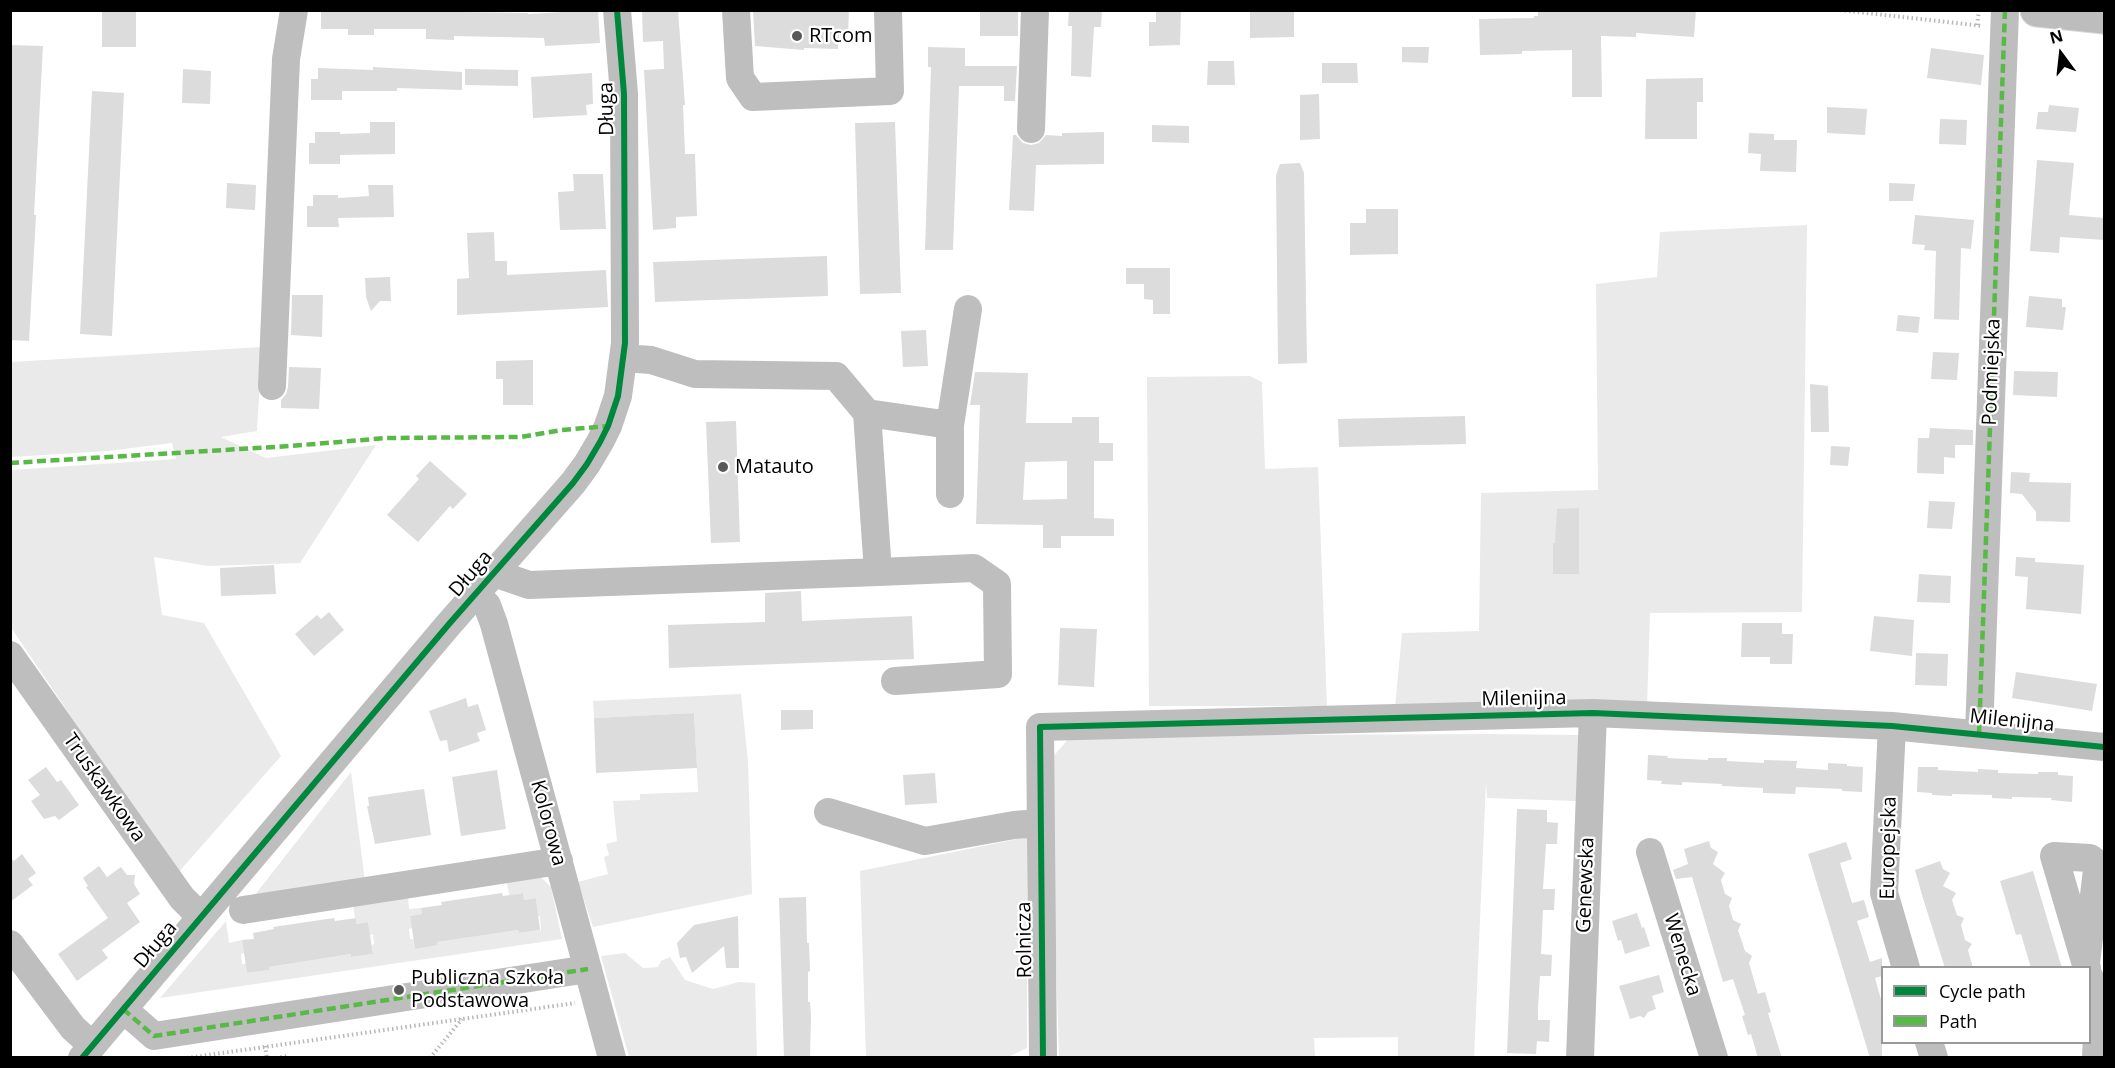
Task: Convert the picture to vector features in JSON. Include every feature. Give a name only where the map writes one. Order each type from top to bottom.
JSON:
[{"type":"main road","points":[[2037,10],[2104,17]]},
{"type":"street","points":[[272,386],[286,59],[294,10]]},
{"type":"street","name":"Długa","points":[[87,1051],[587,464],[600,442],[614,410],[624,358],[626,283],[624,94],[617,10]]},
{"type":"street","points":[[736,10],[740,78],[753,97],[890,91],[888,10]]},
{"type":"street","points":[[1031,129],[1035,10]]},
{"type":"street","name":"Podmiejska","points":[[1979,734],[1996,21]]},
{"type":"street","points":[[950,494],[950,425],[968,309]]},
{"type":"street","points":[[624,358],[651,360],[695,374],[836,376],[867,413],[878,572]]},
{"type":"street","points":[[867,413],[950,425]]},
{"type":"street","points":[[494,573],[530,585],[974,568],[997,584],[998,674],[895,681]]},
{"type":"street","name":"Kolorowa","points":[[475,594],[487,606],[491,615],[612,1058]]},
{"type":"street","name":"Truskawkowa","points":[[10,655],[182,898],[201,917]]},
{"type":"street","name":"Milenijna","points":[[1040,823],[1040,727],[1593,713],[1892,726],[2104,747]]},
{"type":"street","name":"Genewska","points":[[1580,1058],[1593,713]]},
{"type":"street","name":"Europejska","points":[[1892,726],[1884,892],[1905,966]]},
{"type":"street","points":[[828,812],[925,841],[1014,825],[1040,823]]},
{"type":"street","name":"Rolnicza","points":[[1040,823],[1043,1058]]},
{"type":"street","name":"Wenecka","points":[[1650,852],[1714,1058]]},
{"type":"street","points":[[243,910],[559,861]]},
{"type":"street","points":[[10,944],[73,1028],[87,1051]]},
{"type":"street","points":[[123,1009],[154,1036],[588,969]]},
{"type":"street","points":[[2091,986],[2098,1013],[2096,1058]]},
{"type":"path","points":[[1840,10],[1996,21]]},
{"type":"path","points":[[1979,10],[1996,21]]},
{"type":"path","points":[[187,1058],[596,1000]]},
{"type":"path","points":[[430,1058],[462,1019]]},
{"type":"path","points":[[265,1046],[267,1058]]},
{"type":"path","points":[[276,1058],[288,1056]]},
{"type":"shaded area","points":[[1807,225],[1802,612],[1650,613],[1647,707],[1395,707],[1402,633],[1479,631],[1481,493],[1598,490],[1596,284],[1657,277],[1660,232]]},
{"type":"shaded area","points":[[262,347],[257,431],[221,437],[266,458],[376,445],[300,563],[208,566],[154,557],[162,615],[204,623],[281,756],[177,874],[10,626],[11,470],[176,459],[172,443],[108,451],[11,457],[11,362]]},
{"type":"shaded area","points":[[1250,376],[1262,382],[1265,469],[1318,467],[1327,706],[1149,706],[1147,377]]},
{"type":"shaded area","points":[[741,694],[748,762],[752,894],[593,927],[578,882],[608,874],[604,857],[609,855],[606,844],[617,841],[613,801],[640,800],[640,794],[698,792],[694,713],[594,718],[593,701]]},
{"type":"shaded area","points":[[1579,735],[1576,801],[1487,798],[1486,782],[1474,1058],[1398,1057],[1398,1037],[1314,1038],[1315,1057],[1059,1057],[1050,760],[1071,736]]},
{"type":"shaded area","points":[[351,772],[365,881],[251,900]]},
{"type":"shaded area","points":[[1027,837],[1027,1048],[1008,1057],[866,1057],[860,871]]},
{"type":"shaded area","points":[[534,871],[551,887],[562,939],[160,998],[226,921],[229,943],[242,940],[244,953],[241,954],[242,964],[246,964],[247,973],[269,970],[269,967],[351,954],[352,957],[373,954],[373,934],[370,935],[368,922],[356,924],[353,905],[408,897],[409,909],[421,908],[422,914],[410,916],[412,928],[409,929],[410,939],[413,939],[415,948],[436,942],[518,930],[519,933],[541,930],[536,898],[524,900],[523,893],[514,894],[510,898],[505,875]]},
{"type":"shaded area","points":[[625,953],[643,968],[658,967],[661,961],[670,957],[685,980],[713,989],[739,982],[755,983],[757,1057],[629,1057],[601,956]]},
{"type":"building","points":[[102,10],[136,10],[136,47],[102,47]]},
{"type":"building","points":[[321,10],[528,14],[598,10],[600,43],[545,46],[544,38],[454,36],[454,40],[426,39],[426,29],[374,29],[374,35],[348,35],[348,29],[321,29]]},
{"type":"building","points":[[642,10],[678,10],[685,105],[683,105],[685,154],[695,154],[697,216],[676,217],[676,228],[653,230],[644,70],[664,69],[663,41],[643,42]]},
{"type":"building","points":[[753,10],[849,10],[848,35],[839,35],[838,49],[804,48],[804,50],[755,46]]},
{"type":"building","points":[[980,10],[1018,10],[1018,36],[980,36]]},
{"type":"building","points":[[1069,10],[1102,10],[1101,27],[1094,27],[1091,77],[1071,76],[1072,26],[1068,26]]},
{"type":"building","points":[[1156,10],[1181,10],[1180,45],[1149,46],[1149,22],[1156,22]]},
{"type":"building","points":[[1250,10],[1294,10],[1294,37],[1250,38]]},
{"type":"building","points":[[1538,10],[1696,10],[1694,37],[1636,33],[1636,37],[1601,36],[1602,97],[1572,97],[1572,50],[1480,55],[1479,19],[1534,18],[1538,16]]},
{"type":"building","points":[[11,45],[43,46],[29,341],[10,340]]},
{"type":"building","points":[[928,47],[965,48],[965,66],[1017,66],[1015,101],[1004,101],[1004,86],[959,86],[953,250],[925,250],[931,67],[928,67]]},
{"type":"building","points":[[1402,47],[1429,47],[1428,63],[1402,62]]},
{"type":"building","points":[[1931,48],[1984,55],[1981,85],[1927,78]]},
{"type":"building","points":[[1208,61],[1234,61],[1235,85],[1207,85]]},
{"type":"building","points":[[1322,63],[1357,63],[1358,83],[1322,83]]},
{"type":"building","points":[[373,67],[462,72],[462,90],[397,88],[397,91],[342,91],[342,100],[311,100],[311,79],[318,79],[318,68],[373,70]]},
{"type":"building","points":[[183,69],[211,71],[210,104],[182,103]]},
{"type":"building","points":[[465,69],[518,70],[518,86],[465,85]]},
{"type":"building","points":[[592,73],[593,104],[586,105],[587,115],[533,118],[531,77]]},
{"type":"building","points":[[1703,78],[1703,102],[1697,102],[1697,139],[1645,139],[1646,79]]},
{"type":"building","points":[[92,91],[124,93],[112,336],[80,334]]},
{"type":"building","points":[[1319,94],[1320,139],[1300,140],[1300,95]]},
{"type":"building","points":[[2049,105],[2079,108],[2076,132],[2036,129],[2038,112],[2048,112]]},
{"type":"building","points":[[1827,107],[1867,109],[1865,135],[1827,133]]},
{"type":"building","points":[[1940,119],[1967,120],[1966,145],[1939,144]]},
{"type":"building","points":[[370,122],[395,122],[395,154],[340,155],[340,164],[309,164],[309,143],[315,143],[315,132],[370,133]]},
{"type":"building","points":[[895,122],[901,293],[860,294],[855,123]]},
{"type":"building","points":[[1152,125],[1189,126],[1189,143],[1152,142]]},
{"type":"building","points":[[1104,132],[1104,164],[1036,165],[1034,211],[1009,210],[1013,135],[1016,135],[1023,143],[1031,145],[1039,143],[1046,135],[1062,136],[1062,133]]},
{"type":"building","points":[[1749,133],[1774,134],[1774,140],[1797,140],[1796,172],[1760,171],[1761,154],[1748,153]]},
{"type":"building","points":[[2037,160],[2074,163],[2069,215],[2104,218],[2104,240],[2060,237],[2059,253],[2030,251]]},
{"type":"building","points":[[1300,163],[1304,173],[1307,363],[1278,364],[1276,175],[1280,164]]},
{"type":"building","points":[[573,174],[603,174],[606,229],[560,230],[558,192],[574,191]]},
{"type":"building","points":[[227,183],[256,185],[255,210],[226,208]]},
{"type":"building","points":[[1889,183],[1915,184],[1913,201],[1889,201]]},
{"type":"building","points":[[368,185],[393,185],[394,217],[338,218],[339,227],[307,227],[307,206],[313,206],[313,195],[338,195],[338,198],[369,196]]},
{"type":"building","points":[[1366,209],[1398,209],[1398,254],[1350,255],[1350,223],[1366,223]]},
{"type":"building","points":[[1915,215],[1974,220],[1971,249],[1961,248],[1959,320],[1934,319],[1936,251],[1924,250],[1925,245],[1912,244]]},
{"type":"building","points":[[494,232],[495,261],[507,261],[507,275],[606,270],[608,307],[457,315],[457,279],[469,278],[467,233]]},
{"type":"building","points":[[827,256],[828,296],[655,302],[653,262]]},
{"type":"building","points":[[1126,268],[1170,268],[1170,314],[1153,314],[1153,300],[1144,299],[1144,284],[1126,284]]},
{"type":"building","points":[[390,277],[391,301],[380,301],[371,311],[366,297],[365,278]]},
{"type":"building","points":[[292,295],[323,295],[322,337],[291,335]]},
{"type":"building","points":[[2029,296],[2062,299],[2062,307],[2066,307],[2063,330],[2026,327]]},
{"type":"building","points":[[1898,315],[1920,317],[1918,333],[1896,331]]},
{"type":"building","points":[[926,330],[928,366],[903,367],[901,331]]},
{"type":"building","points":[[1933,352],[1959,353],[1957,380],[1931,379]]},
{"type":"building","points":[[533,360],[533,405],[503,405],[503,379],[496,379],[496,361]]},
{"type":"building","points":[[289,367],[321,368],[319,409],[281,408],[281,400],[288,387]]},
{"type":"building","points":[[2014,371],[2058,372],[2057,397],[2013,395]]},
{"type":"building","points":[[975,372],[1028,373],[1026,423],[1072,423],[1072,417],[1099,417],[1099,443],[1113,443],[1113,461],[1094,461],[1094,518],[1114,519],[1114,536],[1061,536],[1061,548],[1043,548],[1043,525],[976,524],[980,405],[970,405]],"holes":[[[1067,461],[1067,499],[1023,500],[1025,462]]]},
{"type":"building","points":[[1810,384],[1828,386],[1829,432],[1811,432]]},
{"type":"building","points":[[1465,416],[1466,444],[1339,447],[1338,419]]},
{"type":"building","points":[[736,421],[740,542],[711,543],[706,422]]},
{"type":"building","points":[[1930,428],[1973,430],[1973,445],[1955,445],[1955,458],[1944,457],[1944,474],[1917,473],[1918,438],[1929,438]]},
{"type":"building","points":[[1831,446],[1850,447],[1848,466],[1830,465]]},
{"type":"building","points":[[430,461],[467,494],[453,509],[450,506],[418,542],[387,515],[419,479],[416,476]]},
{"type":"building","points":[[2011,472],[2030,473],[2029,482],[2071,483],[2070,522],[2036,521],[2036,512],[2022,494],[2010,493]]},
{"type":"building","points":[[1929,501],[1955,502],[1952,529],[1927,528]]},
{"type":"building","points":[[1579,508],[1579,574],[1553,574],[1553,543],[1555,543],[1557,509]]},
{"type":"building","points":[[2016,557],[2035,558],[2035,562],[2084,565],[2081,614],[2026,609],[2028,577],[2015,576]]},
{"type":"building","points":[[274,565],[276,594],[221,596],[220,568]]},
{"type":"building","points":[[1919,574],[1951,576],[1950,603],[1917,602]]},
{"type":"building","points":[[801,591],[802,621],[912,616],[914,659],[669,668],[668,625],[765,622],[765,593]]},
{"type":"building","points":[[329,612],[344,630],[314,656],[295,634],[317,615],[321,619]]},
{"type":"building","points":[[1874,616],[1914,620],[1912,656],[1870,651]]},
{"type":"building","points":[[1742,623],[1782,623],[1782,634],[1793,634],[1792,664],[1770,664],[1770,657],[1741,657]]},
{"type":"building","points":[[1060,628],[1097,629],[1094,687],[1058,685]]},
{"type":"building","points":[[1916,653],[1948,654],[1947,686],[1915,685]]},
{"type":"building","points":[[2016,672],[2097,684],[2092,711],[2012,698]]},
{"type":"building","points":[[466,698],[468,707],[478,704],[486,730],[477,733],[480,741],[449,752],[447,740],[440,741],[429,711]]},
{"type":"building","points":[[781,710],[813,710],[813,729],[781,730]]},
{"type":"building","points":[[694,713],[697,768],[596,773],[594,718]]},
{"type":"building","points":[[1648,755],[1708,760],[1708,758],[1727,758],[1727,761],[1764,763],[1764,760],[1797,761],[1796,768],[1828,770],[1828,763],[1847,764],[1847,766],[1863,767],[1862,792],[1796,787],[1795,794],[1763,793],[1763,788],[1722,786],[1722,784],[1682,782],[1682,785],[1661,784],[1662,781],[1647,780]]},
{"type":"building","points":[[46,767],[57,782],[61,780],[79,805],[59,820],[55,816],[44,819],[31,801],[40,795],[28,780]]},
{"type":"building","points":[[1918,767],[1978,772],[1978,769],[1998,770],[1998,773],[2058,772],[2058,775],[2073,776],[2072,802],[2051,800],[2052,798],[2012,797],[2012,799],[1992,798],[1992,795],[1952,794],[1952,796],[1917,792]]},
{"type":"building","points":[[497,770],[506,829],[461,836],[452,777]]},
{"type":"building","points":[[935,773],[937,803],[905,805],[903,775]]},
{"type":"building","points":[[424,789],[431,835],[375,844],[367,806],[369,806],[368,797]]},
{"type":"building","points":[[1517,809],[1547,810],[1547,822],[1558,823],[1557,844],[1546,844],[1543,889],[1555,889],[1554,910],[1543,910],[1541,954],[1552,955],[1551,976],[1540,976],[1538,1007],[1538,1020],[1550,1020],[1549,1042],[1537,1041],[1536,1054],[1507,1053]]},
{"type":"building","points":[[1709,841],[1711,848],[1718,852],[1713,864],[1725,873],[1721,880],[1725,894],[1732,898],[1729,906],[1733,920],[1741,924],[1738,930],[1745,951],[1752,956],[1749,963],[1758,994],[1765,992],[1771,1012],[1768,1013],[1782,1058],[1758,1058],[1751,1034],[1748,1035],[1742,1016],[1745,1015],[1733,979],[1723,982],[1692,877],[1676,879],[1673,870],[1688,864],[1684,849]]},
{"type":"building","points":[[1846,842],[1852,859],[1840,863],[1852,903],[1864,900],[1869,917],[1857,921],[1870,962],[1882,958],[1881,976],[1875,978],[1881,999],[1882,1058],[1870,1058],[1808,854]]},
{"type":"building","points":[[22,854],[36,873],[28,879],[33,885],[10,902],[10,857],[14,861]]},
{"type":"building","points":[[1940,861],[1943,869],[1950,873],[1943,886],[1956,893],[1952,900],[1957,915],[1964,918],[1961,925],[1965,940],[1972,944],[1968,950],[1972,966],[1944,966],[1915,870]]},
{"type":"building","points":[[99,866],[107,877],[121,867],[127,875],[135,875],[134,884],[140,894],[127,903],[140,922],[102,950],[108,958],[77,981],[58,954],[108,918],[86,887],[88,886],[83,878]]},
{"type":"building","points":[[2033,871],[2061,966],[2030,966],[2021,934],[2016,935],[2000,881]]},
{"type":"building","points":[[502,893],[503,896],[523,893],[524,900],[536,898],[540,930],[519,933],[518,930],[437,942],[437,945],[415,949],[410,916],[422,914],[421,908],[442,905],[441,902]]},
{"type":"building","points":[[806,897],[810,971],[808,972],[808,1002],[810,1002],[811,1016],[810,1058],[784,1058],[779,898]]},
{"type":"building","points":[[1637,913],[1650,946],[1625,954],[1612,921]]},
{"type":"building","points":[[738,916],[739,968],[726,968],[724,946],[692,973],[686,957],[680,958],[677,943],[694,925]]},
{"type":"building","points":[[334,918],[335,921],[356,918],[356,924],[368,922],[373,954],[351,957],[351,954],[269,967],[269,970],[247,973],[242,940],[254,939],[253,933],[274,929],[273,927]]},
{"type":"building","points":[[1659,975],[1664,992],[1652,996],[1656,1009],[1648,1012],[1644,1018],[1640,1016],[1630,1019],[1619,986]]},
{"type":"marked path","points":[[1979,734],[2005,10]]},
{"type":"marked path","points":[[10,463],[386,438],[521,437],[562,430],[608,426]]},
{"type":"marked path","points":[[123,1009],[154,1036],[588,969]]},
{"type":"cycle path","points":[[82,1058],[449,624],[573,483],[600,442],[618,396],[625,343],[624,94],[617,10]]},
{"type":"cycle path","points":[[1043,1058],[1040,727],[1593,713],[1892,726],[2104,747]]},
{"type":"place","name":"RTcom","points":[[797,36]]},
{"type":"place","name":"Matauto","points":[[723,467]]},
{"type":"place","name":"Publiczna Szkoła Podstawowa","points":[[399,990]]}]
